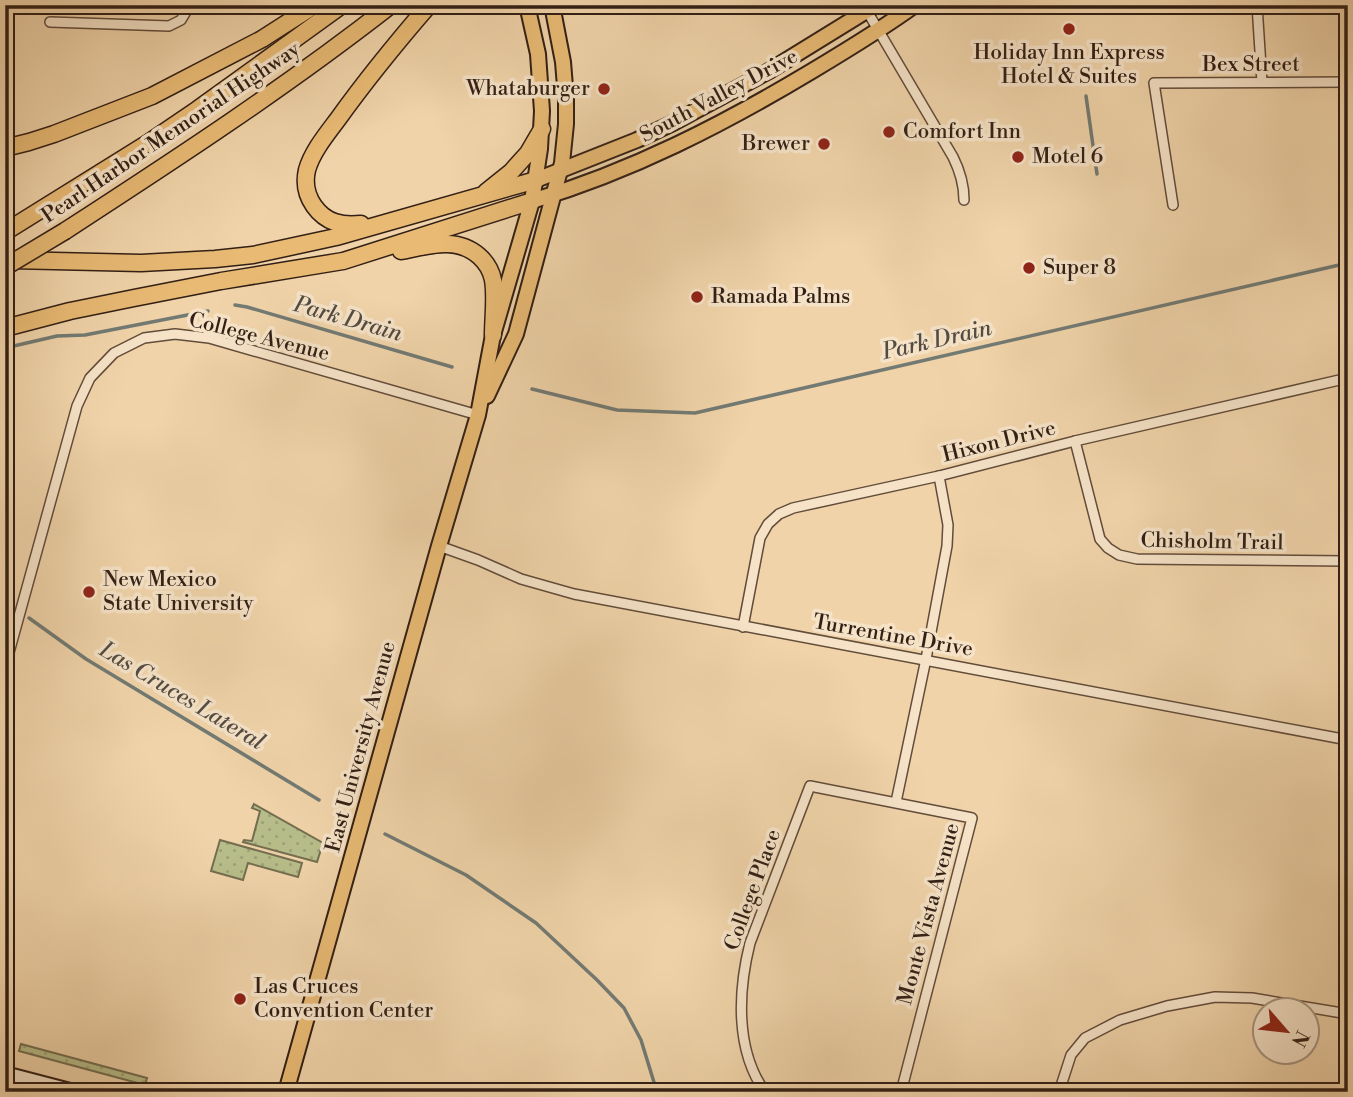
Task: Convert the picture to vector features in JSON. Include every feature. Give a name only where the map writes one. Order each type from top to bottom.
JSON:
[{"type":"highway","points":[[5,148],[54,134],[152,96],[262,39],[315,5]]},
{"type":"highway","name":"Pearl Harbor Memorial Highway","points":[[7,231],[198,110],[342,5]]},
{"type":"highway","name":"Pearl Harbor Memorial Highway","points":[[5,267],[209,137],[301,73],[391,5]]},
{"type":"highway","points":[[405,217],[342,226],[329,221],[318,212],[307,192],[306,179],[308,167],[324,139],[358,91],[429,5]]},
{"type":"highway","points":[[480,197],[511,172],[528,153],[542,129]]},
{"type":"highway","points":[[5,259],[141,263],[251,256],[336,237],[537,180]]},
{"type":"highway","points":[[343,261],[532,201]]},
{"type":"highway","points":[[5,328],[70,311],[221,281],[450,243],[464,246],[488,265],[493,277],[493,335]]},
{"type":"main road","name":"East University Avenue","points":[[286,1092],[478,415],[493,335],[537,180],[542,129],[541,77],[527,5]]},
{"type":"main road","name":"East University Avenue","points":[[478,415],[516,334],[561,169],[566,99],[563,62],[551,5]]},
{"type":"main road","name":"South Valley Drive","points":[[532,201],[623,170],[682,143],[780,90],[915,5]]},
{"type":"main road","name":"South Valley Drive","points":[[537,180],[637,140],[683,117],[769,71],[871,8]]},
{"type":"street","points":[[50,22],[169,26],[181,20],[190,5]]},
{"type":"street","points":[[1257,5],[1262,82]]},
{"type":"street","points":[[871,8],[879,30],[962,175],[964,200]]},
{"type":"street","name":"Bex Street","points":[[1173,205],[1154,83],[1348,82]]},
{"type":"street","name":"College Avenue","points":[[5,667],[77,406],[90,378],[114,353],[144,338],[175,334],[209,338],[478,415]]},
{"type":"street","name":"Hixon Drive","points":[[743,627],[760,538],[768,524],[779,514],[793,508],[939,476],[1075,441],[1348,378]]},
{"type":"street","name":"Chisholm Trail","points":[[1075,441],[1100,539],[1119,555],[1176,561],[1348,561]]},
{"type":"street","points":[[896,802],[947,546],[947,525],[939,476]]},
{"type":"street","name":"Turrentine Drive","points":[[439,546],[521,579],[574,594],[1348,740]]},
{"type":"street","name":"College Place","points":[[765,1092],[750,1062],[744,1036],[741,1015],[744,967],[810,786],[896,802]]},
{"type":"street","name":"Monte Vista Avenue","points":[[896,802],[972,818],[901,1092]]},
{"type":"street","points":[[1059,1092],[1071,1055],[1085,1038],[1121,1020],[1167,1006],[1216,998],[1252,998],[1348,1014]]},
{"type":"street","points":[[5,1073],[78,1092]]},
{"type":"green space","points":[[254,804],[323,843],[317,862],[243,842],[252,841],[260,811],[252,808]]},
{"type":"green space","points":[[220,840],[302,863],[298,877],[248,863],[243,880],[211,871]]},
{"type":"green space","points":[[21,1044],[147,1078],[145,1085],[19,1051]]},
{"type":"waterway","points":[[1086,96],[1097,174]]},
{"type":"waterway","name":"Park Drain","points":[[532,389],[617,410],[695,413],[1348,263]]},
{"type":"waterway","name":"Park Drain","points":[[235,305],[452,367]]},
{"type":"waterway","name":"Park Drain","points":[[5,348],[57,336],[85,335],[208,311]]},
{"type":"waterway","name":"Las Cruces Lateral","points":[[5,604],[13,608]]},
{"type":"waterway","name":"Las Cruces Lateral","points":[[29,618],[86,659],[319,800]]},
{"type":"waterway","name":"Las Cruces Lateral","points":[[385,834],[466,875],[536,923],[597,980],[624,1008],[641,1040],[657,1092]]},
{"type":"place","name":"Holiday Inn Express Hotel & Suites","points":[[1069,29]]},
{"type":"place","name":"Whataburger","points":[[604,89]]},
{"type":"place","name":"Comfort Inn","points":[[889,132]]},
{"type":"place","name":"Brewer","points":[[824,144]]},
{"type":"place","name":"Motel 6","points":[[1018,157]]},
{"type":"place","name":"Super 8","points":[[1029,268]]},
{"type":"place","name":"Ramada Palms","points":[[697,297]]},
{"type":"place","name":"New Mexico State University","points":[[89,592]]},
{"type":"place","name":"Las Cruces Convention Center","points":[[240,999]]}]
